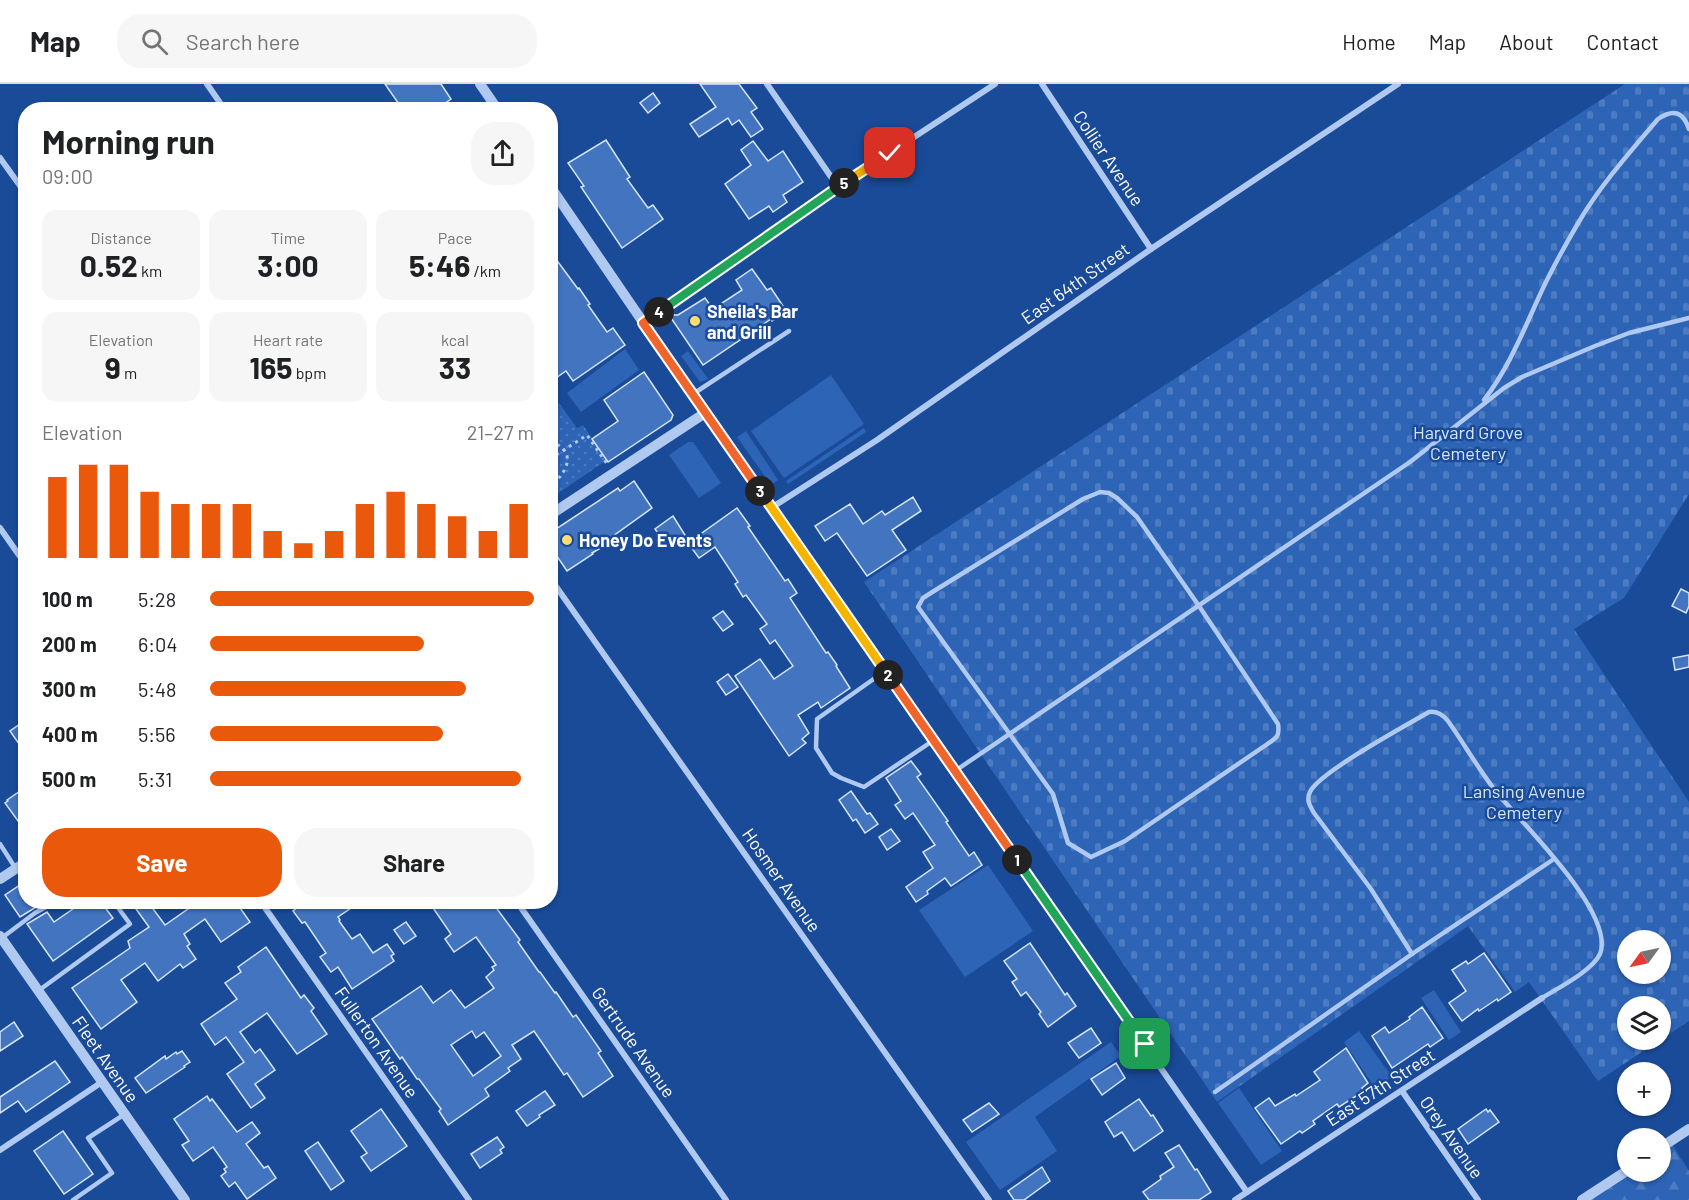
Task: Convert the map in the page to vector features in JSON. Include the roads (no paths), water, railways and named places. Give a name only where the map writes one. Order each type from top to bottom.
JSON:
[{"type":"street","points":[[207,84],[219,102]]},
{"type":"street","points":[[480,84],[492,102]]},
{"type":"street","points":[[766,84],[838,187]]},
{"type":"street","points":[[643,323],[838,187],[995,84]]},
{"type":"street","name":"Collier Avenue","points":[[1042,84],[1151,249]]},
{"type":"street","name":"East 64th Street","points":[[771,508],[877,440],[1151,249],[1398,84]]},
{"type":"street","points":[[0,158],[18,183]]},
{"type":"street","points":[[558,198],[1247,1192]]},
{"type":"street","points":[[558,510],[705,413]]},
{"type":"street","points":[[0,528],[18,554]]},
{"type":"street","name":"Hosmer Avenue","points":[[558,589],[989,1200]]},
{"type":"street","points":[[0,879],[18,868]]},
{"type":"street","name":"Fullerton Avenue","points":[[266,909],[469,1200]]},
{"type":"street","name":"Gertrude Avenue","points":[[522,909],[726,1200]]},
{"type":"street","name":"Fleet Avenue","points":[[1,937],[185,1200]]},
{"type":"street","name":"East 57th Street","points":[[1235,1200],[1542,998]]},
{"type":"street","points":[[0,1150],[102,1082]]},
{"type":"street","name":"Orey Avenue","points":[[1402,1091],[1478,1200]]},
{"type":"street","points":[[1671,1141],[1689,1129]]},
{"type":"street","points":[[1582,1200],[1617,1177]]},
{"type":"lane","points":[[1479,407],[1503,372],[1539,296],[1577,225],[1610,177],[1658,119],[1666,113],[1674,112],[1681,115],[1689,129]]},
{"type":"lane","points":[[955,771],[1410,462],[1504,388],[1522,377],[1594,346],[1629,333],[1689,318]]},
{"type":"lane","points":[[693,394],[789,331]]},
{"type":"lane","points":[[1100,492],[1109,493],[1117,498],[1137,517],[1278,723],[1279,732],[1276,738],[1125,841],[1091,857],[1068,843],[1053,794],[1010,733],[918,607],[922,598],[1083,499],[1100,492]]},
{"type":"lane","points":[[885,671],[817,719],[816,748],[832,773],[864,787],[934,740]]},
{"type":"lane","points":[[1412,954],[1371,889],[1309,806],[1308,799],[1312,788],[1350,759],[1429,712],[1439,713],[1448,721],[1497,792],[1570,877],[1598,923],[1602,942],[1599,955],[1591,965],[1542,998]]},
{"type":"lane","points":[[0,844],[18,863]]},
{"type":"lane","points":[[1215,1092],[1412,954],[1554,859]]},
{"type":"lane","points":[[1,937],[42,909]]},
{"type":"lane","points":[[38,991],[130,924],[119,909]]},
{"type":"lane","points":[[73,1200],[112,1173],[88,1138],[124,1114]]},
{"type":"place","name":"Sheila's Bar and Grill","points":[[695,321]]},
{"type":"place","name":"Honey Do Events","points":[[567,540]]},
{"type":"park label","name":"Harvard Grove Cemetery","points":[[1468,442]]},
{"type":"park label","name":"Lansing Avenue Cemetery","points":[[1524,801]]}]
